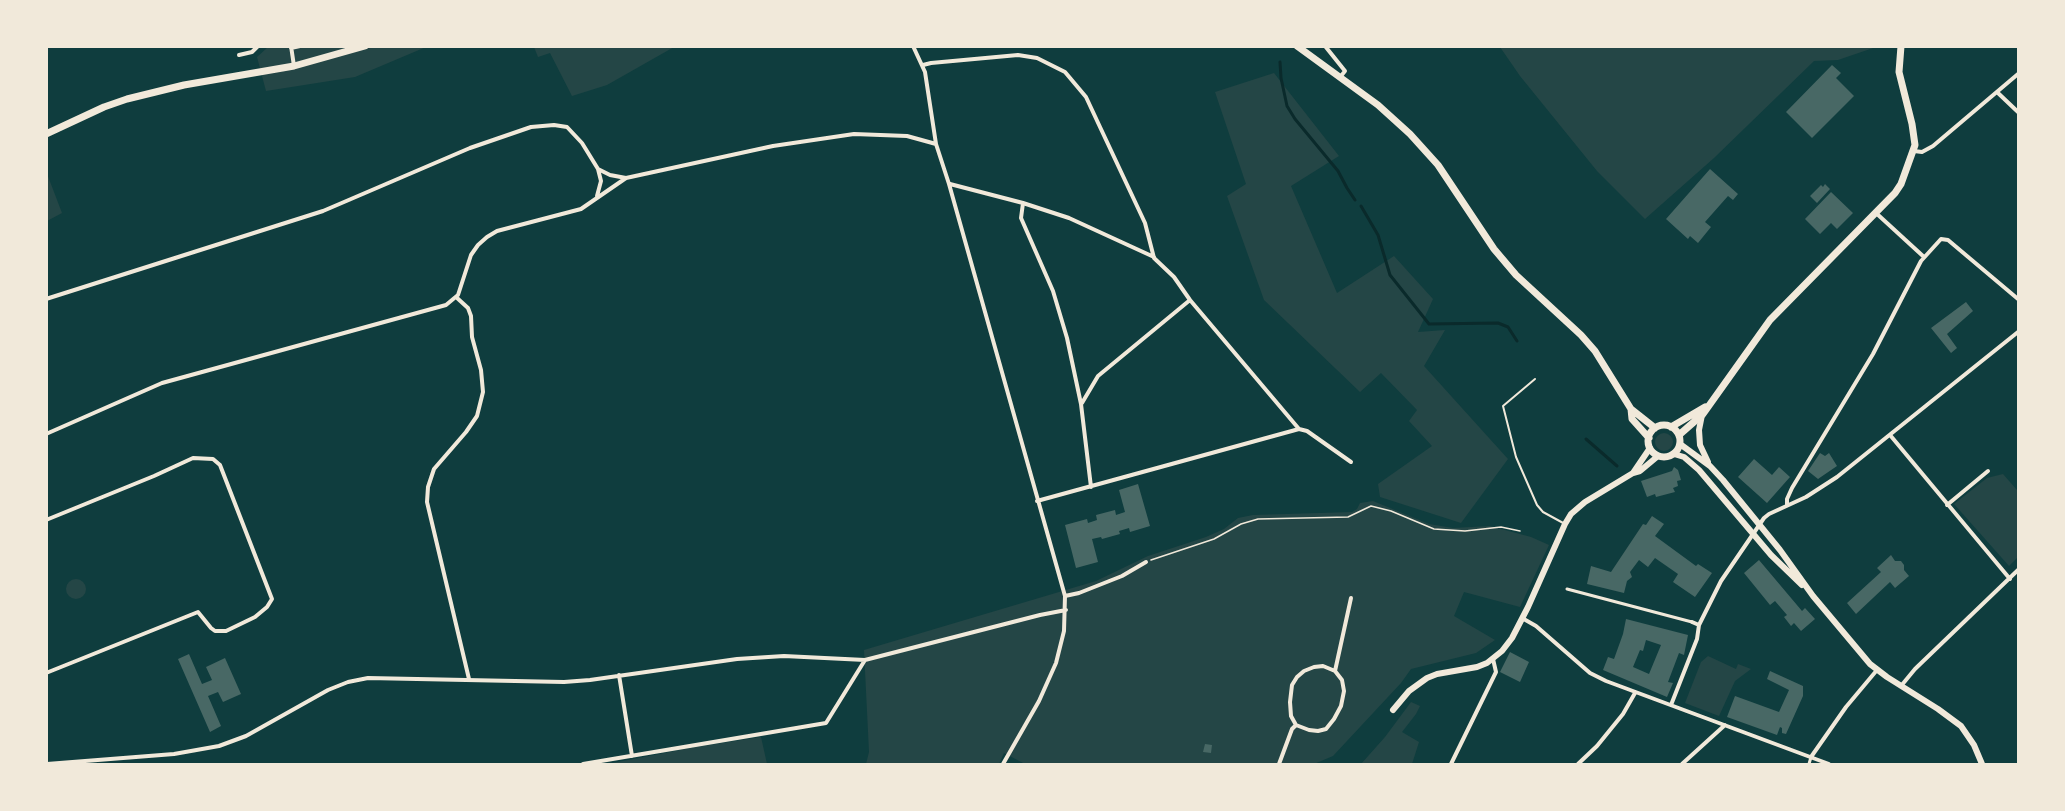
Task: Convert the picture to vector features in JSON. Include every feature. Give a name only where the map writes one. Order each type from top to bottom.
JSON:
[{"type":"main road","points":[[46,134],[104,107],[154,92],[294,66],[365,46]]},
{"type":"main road","points":[[1297,46],[1341,76],[1394,119],[1438,165],[1494,249],[1541,299],[1587,341],[1611,374],[1631,409],[1655,428]]},
{"type":"main road","points":[[1679,435],[1703,414],[1761,331],[1901,184],[1914,151],[1912,124],[1899,72],[1901,46]]},
{"type":"main road","points":[[1671,427],[1712,402]]},
{"type":"main road","points":[[1631,409],[1632,419],[1649,438],[1650,448],[1658,456],[1666,457],[1674,454],[1684,457],[1699,470],[1771,555],[1813,596],[1878,670],[1961,726],[1974,745],[1982,765]]},
{"type":"main road","points":[[1703,414],[1699,430],[1700,445],[1710,465],[1759,524],[1813,596]]},
{"type":"main road","points":[[1649,438],[1655,428],[1663,425],[1671,427],[1679,435],[1680,444],[1674,454]]},
{"type":"main road","points":[[1680,444],[1710,465]]},
{"type":"main road","points":[[1632,473],[1650,448]]},
{"type":"main road","points":[[1393,711],[1409,691],[1427,678],[1477,667],[1493,659],[1508,644],[1565,524],[1578,508],[1632,473],[1640,471],[1658,456]]},
{"type":"street","points":[[239,56],[252,52],[258,46]]},
{"type":"street","points":[[294,66],[291,47],[300,46]]},
{"type":"street","points":[[913,46],[923,66],[936,144],[1065,596],[1064,631],[1056,663],[1039,701],[1003,765]]},
{"type":"street","points":[[1325,46],[1345,72],[1341,76]]},
{"type":"street","points":[[923,66],[931,63],[1018,55],[1037,58],[1065,72],[1086,97],[1144,223],[1154,258]]},
{"type":"street","points":[[1914,151],[1922,152],[1932,146],[2019,74]]},
{"type":"street","points":[[1998,93],[2019,112]]},
{"type":"street","points":[[46,299],[323,210],[470,148],[531,127],[554,125],[567,127],[582,143],[598,169],[601,181],[597,196]]},
{"type":"street","points":[[46,434],[162,383],[446,305],[460,291],[471,255],[487,237],[497,231],[581,209],[626,178],[773,146],[854,134],[907,136],[936,144]]},
{"type":"street","points":[[598,169],[610,175],[626,178]]},
{"type":"street","points":[[949,184],[1023,203],[1069,218],[1154,258],[1174,277],[1190,300],[1299,429]]},
{"type":"street","points":[[1023,203],[1021,218],[1053,291],[1067,338],[1082,404],[1091,487]]},
{"type":"street","points":[[1876,212],[1924,257]]},
{"type":"street","points":[[1787,505],[1792,488],[1873,354],[1924,257],[1941,239],[1948,240],[2019,299]]},
{"type":"street","points":[[456,297],[468,308],[471,316],[472,337],[481,370],[483,392],[477,416],[434,469],[428,487],[428,502],[469,679]]},
{"type":"street","points":[[1082,404],[1098,376],[1190,300]]},
{"type":"street","points":[[1671,705],[1697,639],[1699,625],[1721,581],[1759,524],[1769,514],[1825,486],[2019,332]]},
{"type":"street","points":[[1037,501],[1299,429],[1306,431],[1351,462]]},
{"type":"street","points":[[1890,435],[2010,579]]},
{"type":"street","points":[[46,520],[193,458],[213,459],[220,465],[272,599],[267,607],[236,628],[215,631],[207,625],[198,612],[46,673]]},
{"type":"street","points":[[1947,505],[1988,471]]},
{"type":"street","points":[[1065,596],[1080,593],[1122,576],[1146,562]]},
{"type":"street","points":[[1901,686],[1915,669],[2019,570]]},
{"type":"street","points":[[1567,589],[1699,625]]},
{"type":"street","points":[[1335,671],[1351,598]]},
{"type":"street","points":[[47,765],[174,754],[219,746],[246,736],[328,690],[348,682],[368,678],[564,682],[737,659],[784,656],[865,660],[1066,610]]},
{"type":"street","points":[[1522,618],[1536,626],[1590,673],[1635,693],[1829,765]]},
{"type":"street","points":[[1451,765],[1496,672],[1493,659]]},
{"type":"street","points":[[583,765],[826,723],[865,660]]},
{"type":"street","points":[[1323,666],[1335,671],[1342,680],[1344,691],[1341,706],[1330,726],[1314,731],[1296,725],[1291,716],[1290,702],[1292,686],[1297,677],[1304,670],[1314,667],[1323,666]]},
{"type":"street","points":[[1809,765],[1811,757],[1846,706],[1878,670]]},
{"type":"street","points":[[619,675],[632,756]]},
{"type":"street","points":[[1578,765],[1623,714],[1635,693]]},
{"type":"street","points":[[1279,765],[1292,729],[1296,725]]},
{"type":"street","points":[[1682,765],[1725,725]]},
{"type":"lane","points":[[1535,379],[1503,406],[1516,457],[1537,505],[1543,512],[1565,524]]},
{"type":"path","points":[[1146,562],[1214,539],[1241,524],[1258,519],[1348,517],[1371,506],[1391,511],[1434,529],[1465,531],[1501,527],[1520,531]]},
{"type":"shaded area","points":[[534,46],[674,47],[607,85],[572,96],[550,53],[538,57]]},
{"type":"shaded area","points":[[268,47],[426,47],[355,77],[266,91],[257,57]]},
{"type":"shaded area","points":[[1500,47],[1876,47],[1838,60],[1814,61],[1714,158],[1645,219],[1597,171],[1520,76]]},
{"type":"shaded area","points":[[1274,73],[1339,156],[1291,186],[1337,293],[1394,256],[1433,299],[1418,332],[1445,330],[1424,366],[1508,459],[1461,523],[1380,497],[1378,484],[1432,446],[1409,421],[1417,410],[1381,373],[1360,392],[1264,300],[1227,196],[1246,184],[1215,92]]},
{"type":"shaded area","points":[[46,171],[62,213],[47,221],[46,221]]},
{"type":"shaded area","points":[[1660,433],[1668,433],[1673,438],[1671,449],[1660,451],[1655,446],[1655,438]]},
{"type":"shaded area","points":[[2003,474],[2018,490],[2018,557],[2009,566],[1954,504],[1987,478]]},
{"type":"shaded area","points":[[1373,501],[1429,524],[1453,528],[1490,526],[1531,537],[1549,545],[1520,607],[1464,592],[1454,616],[1495,640],[1476,653],[1411,669],[1401,683],[1333,756],[1314,764],[1025,764],[1004,753],[999,764],[866,764],[869,752],[864,650],[1096,581],[1148,556],[1206,537],[1224,529],[1238,518],[1253,515],[1352,512],[1360,503]]},
{"type":"shaded area","points":[[76,579],[83,582],[86,589],[83,596],[76,599],[69,596],[66,589],[69,582]]},
{"type":"shaded area","points":[[1708,656],[1736,669],[1738,664],[1751,669],[1735,681],[1719,716],[1685,703],[1701,662]]},
{"type":"shaded area","points":[[1411,702],[1420,706],[1402,732],[1419,742],[1412,764],[1361,764],[1385,737]]},
{"type":"shaded area","points":[[761,737],[767,764],[607,764],[696,747]]},
{"type":"building","points":[[1832,65],[1841,73],[1836,78],[1854,96],[1812,138],[1786,112]]},
{"type":"building","points":[[1710,169],[1738,194],[1733,200],[1728,196],[1705,222],[1711,227],[1698,243],[1690,236],[1688,239],[1666,219]]},
{"type":"building","points":[[1825,184],[1830,189],[1817,203],[1810,196]]},
{"type":"building","points":[[1831,192],[1853,213],[1837,229],[1831,223],[1820,234],[1805,219]]},
{"type":"building","points":[[1966,302],[1973,311],[1947,334],[1957,348],[1951,353],[1931,328]]},
{"type":"building","points":[[1820,453],[1825,456],[1829,453],[1837,466],[1818,479],[1808,471]]},
{"type":"building","points":[[1754,459],[1772,475],[1779,467],[1790,477],[1767,503],[1738,477]]},
{"type":"building","points":[[1674,467],[1678,470],[1681,480],[1677,481],[1678,486],[1673,488],[1675,492],[1647,497],[1641,481],[1672,471]]},
{"type":"building","points":[[1138,484],[1150,526],[1130,532],[1129,528],[1119,531],[1120,534],[1092,539],[1098,562],[1076,568],[1065,525],[1087,519],[1088,523],[1097,520],[1096,515],[1115,510],[1116,515],[1125,512],[1119,490]]},
{"type":"building","points":[[1652,516],[1664,524],[1655,536],[1696,566],[1698,564],[1712,573],[1695,597],[1673,582],[1678,574],[1655,558],[1648,567],[1639,560],[1630,572],[1632,577],[1627,581],[1624,593],[1587,584],[1591,566],[1611,572],[1643,524],[1646,525]]},
{"type":"building","points":[[1891,555],[1895,561],[1901,561],[1909,576],[1895,588],[1890,582],[1856,614],[1847,603],[1881,572],[1877,568]]},
{"type":"building","points":[[1759,560],[1802,611],[1805,608],[1815,619],[1801,631],[1794,623],[1791,626],[1784,617],[1787,615],[1775,601],[1770,605],[1744,573]]},
{"type":"building","points":[[1626,619],[1688,635],[1684,655],[1679,653],[1668,682],[1673,683],[1667,697],[1603,670],[1608,657],[1614,659]],"holes":[[[1646,640],[1661,645],[1649,674],[1633,667],[1640,650],[1643,651]]]},
{"type":"building","points":[[1510,652],[1529,662],[1520,682],[1500,672]]},
{"type":"building","points":[[189,654],[202,684],[212,680],[206,667],[225,658],[241,694],[223,702],[218,692],[208,696],[221,726],[210,732],[178,659]]},
{"type":"building","points":[[1770,671],[1803,686],[1803,696],[1786,734],[1782,733],[1780,727],[1777,735],[1727,717],[1735,696],[1779,712],[1789,690],[1767,679]]},
{"type":"building","points":[[1205,744],[1212,745],[1211,753],[1203,752]]},
{"type":"waterway","points":[[1280,62],[1287,106],[1338,171],[1355,200]]},
{"type":"waterway","points":[[1361,206],[1378,235],[1390,275],[1429,324],[1498,323],[1508,327],[1517,341]]},
{"type":"waterway","points":[[1586,439],[1617,466]]}]
